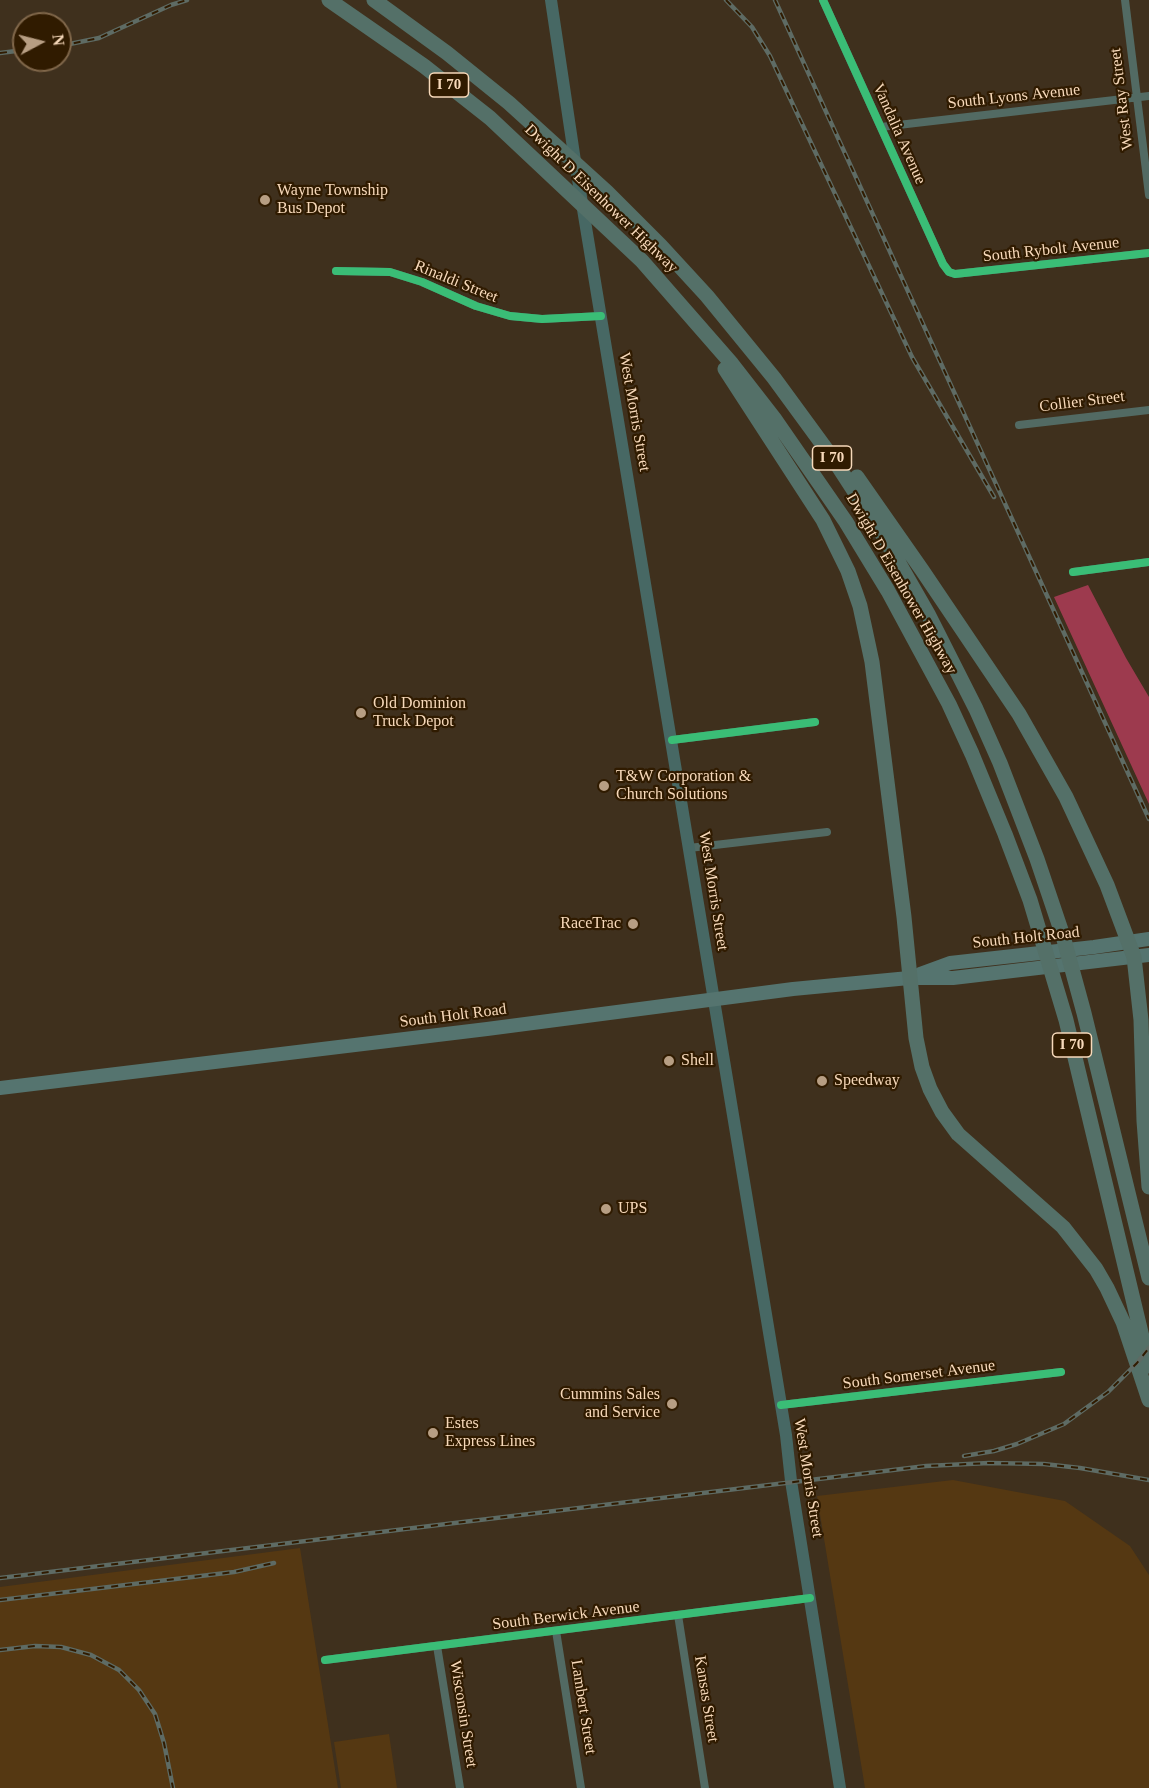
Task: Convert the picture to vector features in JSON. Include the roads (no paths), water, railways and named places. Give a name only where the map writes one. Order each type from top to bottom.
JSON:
[{"type":"highway","name":"Dwight D Eisenhower Highway","points":[[330,0],[490,118],[614,233],[686,310],[774,418],[846,522],[903,616],[972,754],[1005,834],[1043,942],[1077,1066],[1149,1366]]},
{"type":"highway","name":"Dwight D Eisenhower Highway","points":[[378,3],[480,78],[541,131],[607,192],[707,296],[792,403],[854,491],[910,582],[957,670],[1000,763],[1037,859],[1069,957],[1097,1061],[1149,1278]]},
{"type":"highway","points":[[686,310],[823,520],[843,558],[857,593],[872,662],[904,917],[916,1038],[920,1060],[930,1089],[942,1112],[968,1144],[1045,1210],[1074,1240],[1102,1279],[1123,1322],[1149,1400]]},
{"type":"highway","points":[[792,403],[841,457],[872,498],[1013,705],[1070,804],[1138,951],[1144,1121],[1149,1187]]},
{"type":"main road","name":"West Morris Street","points":[[551,0],[560,69],[781,1405],[840,1788]]},
{"type":"main road","name":"South Holt Road","points":[[0,1088],[714,999],[909,978],[953,978],[1104,961],[1138,951],[1149,939]]},
{"type":"main road","name":"South Holt Road","points":[[909,978],[950,963],[1094,948],[1138,951]]},
{"type":"street","name":"Vandalia Avenue","points":[[823,0],[943,264],[949,272],[956,274]]},
{"type":"street","name":"West Ray Street","points":[[1125,0],[1149,195]]},
{"type":"street","name":"South Lyons Avenue","points":[[881,127],[1149,96]]},
{"type":"street","name":"South Rybolt Avenue","points":[[956,274],[1149,253]]},
{"type":"street","name":"Rinaldi Street","points":[[336,271],[390,272],[422,282],[476,306],[510,316],[542,319],[601,316]]},
{"type":"street","name":"Collier Street","points":[[1019,425],[1149,410]]},
{"type":"street","points":[[1073,572],[1149,562]]},
{"type":"street","points":[[672,740],[815,722]]},
{"type":"street","points":[[689,848],[827,832]]},
{"type":"street","name":"South Somerset Avenue","points":[[781,1405],[1061,1372]]},
{"type":"street","name":"South Berwick Avenue","points":[[325,1660],[810,1598]]},
{"type":"street","name":"Kansas Street","points":[[678,1615],[705,1788]]},
{"type":"street","name":"Lambert Street","points":[[556,1630],[581,1788]]},
{"type":"street","name":"Wisconsin Street","points":[[437,1646],[460,1788]]},
{"type":"railway","points":[[72,44],[99,38],[187,0]]},
{"type":"railway","points":[[726,0],[752,27],[770,56],[912,357],[994,497]]},
{"type":"railway","points":[[775,0],[1149,819]]},
{"type":"railway","points":[[0,53],[12,52]]},
{"type":"railway","points":[[964,1456],[1017,1444],[1064,1424],[1108,1392],[1149,1348]]},
{"type":"railway","points":[[0,1578],[926,1466],[989,1463],[1044,1464],[1149,1480]]},
{"type":"railway","points":[[0,1600],[234,1572],[274,1563]]},
{"type":"railway","points":[[0,1650],[35,1646],[61,1647],[91,1655],[119,1670],[139,1690],[155,1714],[164,1743],[173,1788]]},
{"type":"place","name":"Wayne Township Bus Depot","points":[[265,200]]},
{"type":"place","name":"Old Dominion Truck Depot","points":[[361,713]]},
{"type":"place","name":"T&W Corporation & Church Solutions","points":[[604,786]]},
{"type":"place","name":"RaceTrac","points":[[633,924]]},
{"type":"place","name":"Shell","points":[[669,1061]]},
{"type":"place","name":"Speedway","points":[[822,1081]]},
{"type":"place","name":"UPS","points":[[606,1209]]},
{"type":"place","name":"Cummins Sales and Service","points":[[672,1404]]},
{"type":"place","name":"Estes Express Lines","points":[[433,1433]]}]
